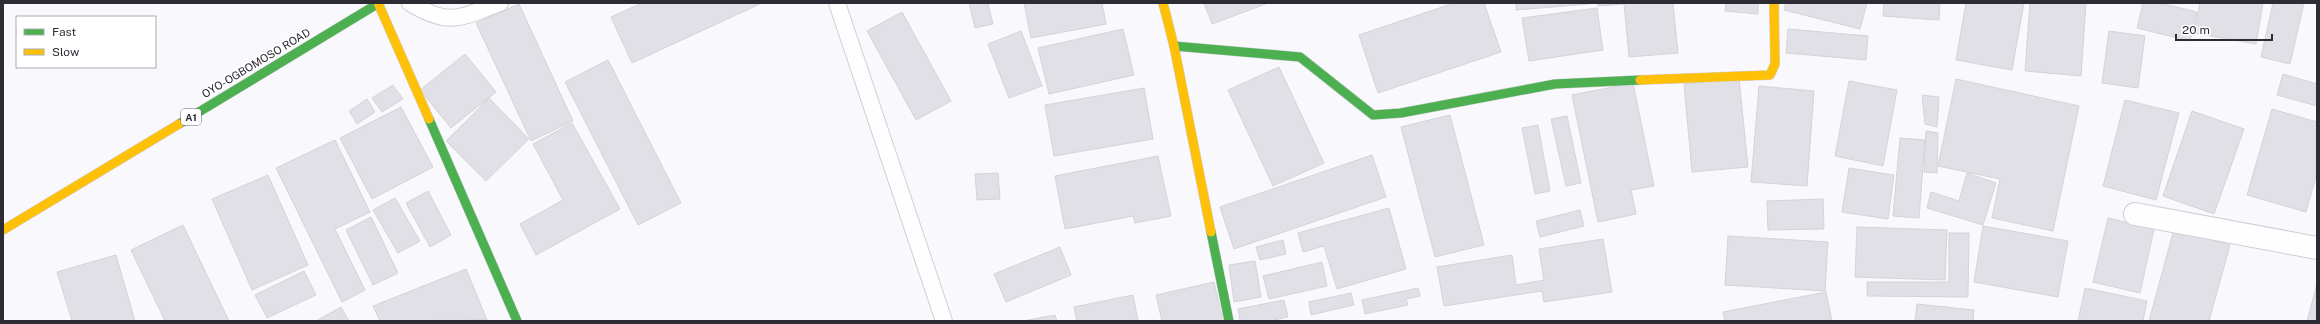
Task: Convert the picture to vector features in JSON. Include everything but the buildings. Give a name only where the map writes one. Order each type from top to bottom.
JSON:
[{"type":"main road","points":[[378,3],[517,321]]},
{"type":"main road","name":"OYO-OGBOMOSO ROAD","points":[[3,230],[378,3]]},
{"type":"main road","points":[[1163,3],[1174,46],[1229,321]]},
{"type":"main road","points":[[1174,46],[1300,57],[1373,115],[1401,113],[1555,84],[1770,75],[1775,64],[1774,3]]},
{"type":"street","points":[[2135,214],[2317,248]]},
{"type":"lane","points":[[410,3],[434,16],[453,19],[500,3]]},
{"type":"lane","points":[[837,3],[944,321]]},
{"type":"traffic: fast","points":[[179,124],[379,3]]},
{"type":"traffic: fast","points":[[1174,46],[1300,57],[1373,115],[1401,113],[1555,84],[1640,80]]},
{"type":"traffic: fast","points":[[429,119],[517,321]]},
{"type":"traffic: fast","points":[[1211,232],[1229,321]]},
{"type":"traffic: slow","points":[[378,3],[429,119]]},
{"type":"traffic: slow","points":[[1163,3],[1174,46],[1211,232]]},
{"type":"traffic: slow","points":[[1640,80],[1770,75],[1775,64],[1774,3]]},
{"type":"traffic: slow","points":[[3,230],[179,124]]}]
